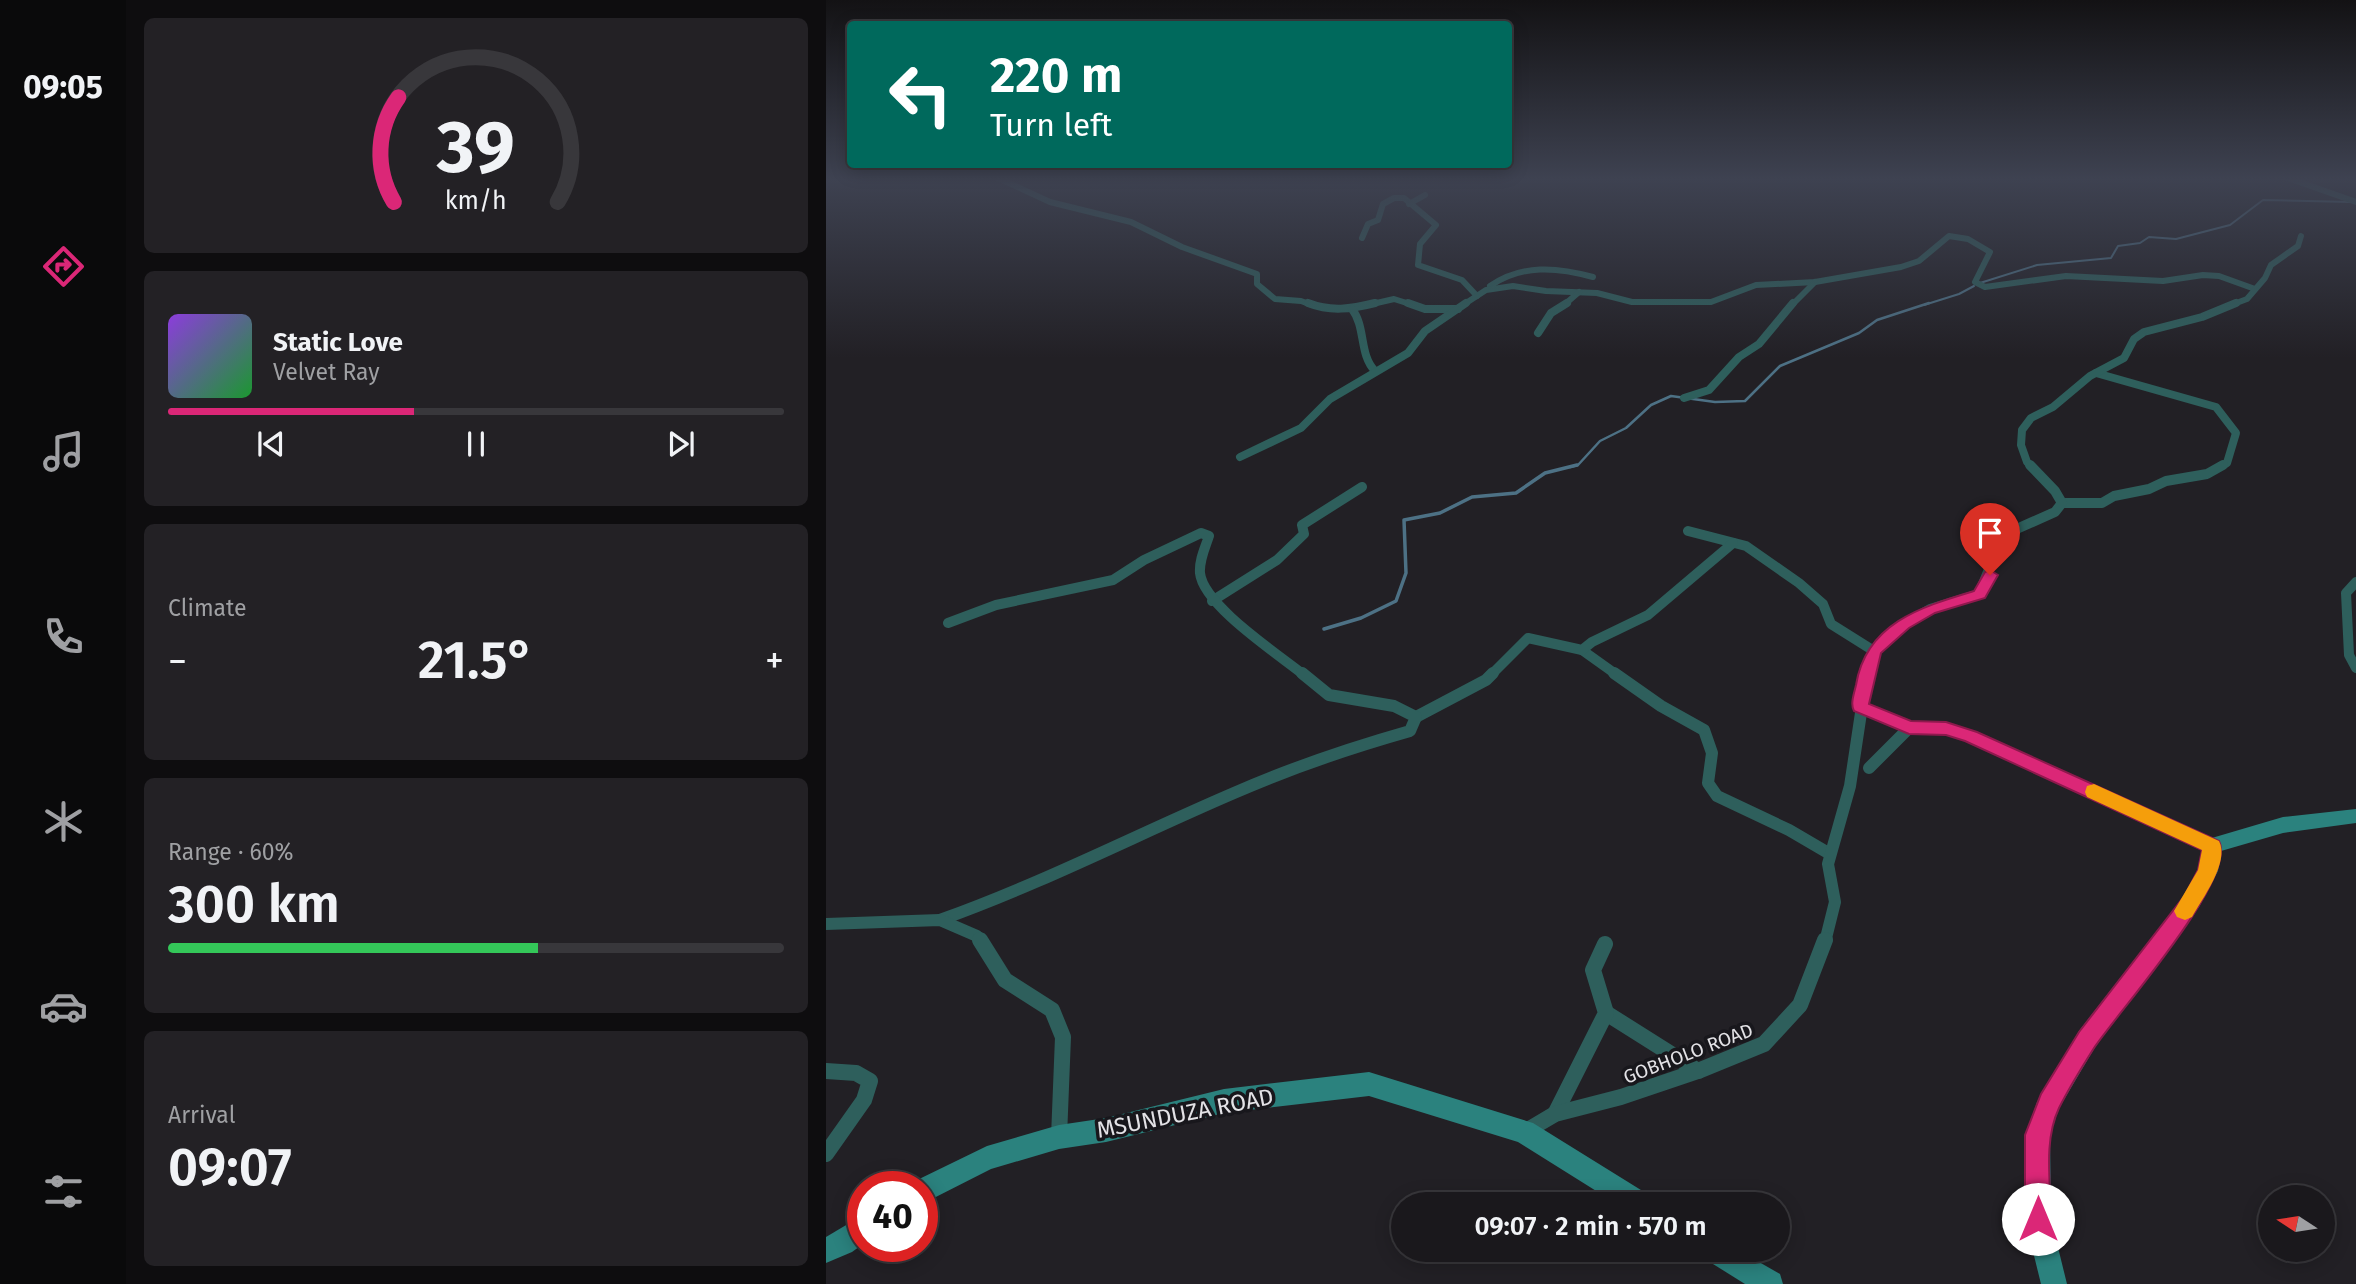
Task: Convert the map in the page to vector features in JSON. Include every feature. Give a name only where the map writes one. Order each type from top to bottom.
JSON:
[{"type":"street","points":[[1167,238],[1182,247],[1246,268],[1257,275],[1257,284],[1275,299],[1301,301],[1325,310],[1352,309],[1394,299],[1425,309],[1458,309]]},
{"type":"street","points":[[1425,238],[1420,244],[1418,265],[1462,279],[1477,296]]},
{"type":"street","points":[[1486,290],[1506,286],[1597,293],[1632,302],[1711,302],[1756,285],[1815,282],[1901,267],[1919,261],[1947,238]]},
{"type":"street","points":[[1961,238],[1990,251],[1976,284],[2005,286],[2027,280],[2066,276],[2164,281],[2203,275],[2219,276],[2255,289]]},
{"type":"street","points":[[2062,503],[2055,491],[2027,462],[2021,445],[2022,430],[2031,418],[2053,407],[2075,386],[2124,358],[2133,339],[2144,332],[2202,317],[2247,299],[2265,278],[2271,265],[2298,246],[2300,238]]},
{"type":"street","points":[[1968,249],[1980,245]]},
{"type":"street","points":[[1240,457],[1301,428],[1330,399],[1408,354],[1425,331],[1503,278],[1541,268],[1564,269],[1593,277]]},
{"type":"street","points":[[1684,398],[1709,390],[1739,357],[1759,344],[1802,292],[1815,282]]},
{"type":"street","points":[[1538,333],[1550,313],[1570,302],[1579,292]]},
{"type":"street","points":[[1352,309],[1358,315],[1368,363],[1375,371]]},
{"type":"street","points":[[2062,503],[2102,503],[2114,496],[2149,489],[2166,481],[2207,474],[2227,463],[2237,432],[2236,426],[2217,411],[2216,407],[2096,373]]},
{"type":"street","points":[[1212,601],[1277,560],[1304,534],[1302,525],[1362,486]]},
{"type":"street","points":[[1688,531],[1746,546],[1799,583],[1823,604],[1830,624],[1874,651],[1904,624],[1930,609],[1979,594],[1990,575],[1994,554],[2003,535],[2055,512],[2062,503]]},
{"type":"street","points":[[948,623],[996,605],[1113,580],[1144,560],[1202,533],[1209,536],[1198,565],[1205,591],[1212,601],[1329,695],[1394,706],[1416,717]]},
{"type":"street","points":[[1582,650],[1591,642],[1648,615],[1733,543]]},
{"type":"street","points":[[2356,582],[2346,593],[2349,655],[2356,668]]},
{"type":"street","points":[[826,923],[940,920],[1004,897],[1236,792],[1345,750],[1410,731],[1416,717],[1486,680],[1528,638],[1582,650],[1661,705],[1704,730],[1712,753],[1708,783],[1717,796],[1789,830],[1830,854]]},
{"type":"street","name":"GOBHOLO ROAD","points":[[1524,1132],[1555,1114],[1621,1097],[1698,1071],[1764,1044],[1800,1005],[1827,936],[1835,902],[1828,864],[1850,786],[1865,678],[1874,651]]},
{"type":"street","points":[[1860,707],[1909,728],[1946,729],[1971,736],[2212,846],[2283,825],[2356,816]]},
{"type":"street","points":[[1869,768],[1909,728]]},
{"type":"street","points":[[2054,1284],[2038,1219],[2038,1135],[2049,1102],[2087,1039],[2192,901],[2208,871],[2212,846]]},
{"type":"street","points":[[940,920],[977,936],[1005,980],[1052,1010],[1063,1037],[1059,1137]]},
{"type":"street","points":[[1605,944],[1592,970],[1606,1013],[1698,1071]]},
{"type":"street","points":[[1555,1114],[1606,1013]]},
{"type":"street","points":[[826,1071],[856,1073],[870,1081],[864,1100],[826,1154]]},
{"type":"street","name":"MSUNDUZA ROAD","points":[[938,1183],[987,1158],[1059,1137],[1106,1130],[1224,1101],[1369,1084],[1524,1132],[1621,1192]]},
{"type":"street","points":[[826,1250],[847,1238]]},
{"type":"street","points":[[1734,1262],[1770,1284]]},
{"type":"waterway","points":[[1980,283],[2037,265],[2111,258],[2118,246],[2140,243],[2148,238]]},
{"type":"waterway","points":[[2161,238],[2180,238]]},
{"type":"waterway","points":[[1924,305],[1959,294],[1974,286]]},
{"type":"waterway","points":[[1570,467],[1578,465],[1600,441],[1626,428],[1651,405],[1671,396],[1715,402],[1745,401],[1780,366],[1859,333],[1877,320],[1929,303]]},
{"type":"waterway","points":[[1324,629],[1361,618],[1396,601],[1406,573],[1404,520],[1440,513],[1472,497],[1516,493],[1545,473],[1577,465]]},
{"type":"slow traffic","points":[[2094,792],[2212,846],[2208,871],[2185,911]]},
{"type":"route","points":[[1990,575],[1979,594],[1930,609],[1904,624],[1874,651],[1865,678],[1860,707],[1909,728],[1946,729],[1971,736],[2212,846],[2208,871],[2192,901],[2087,1039],[2049,1102],[2038,1135],[2038,1219]]}]
